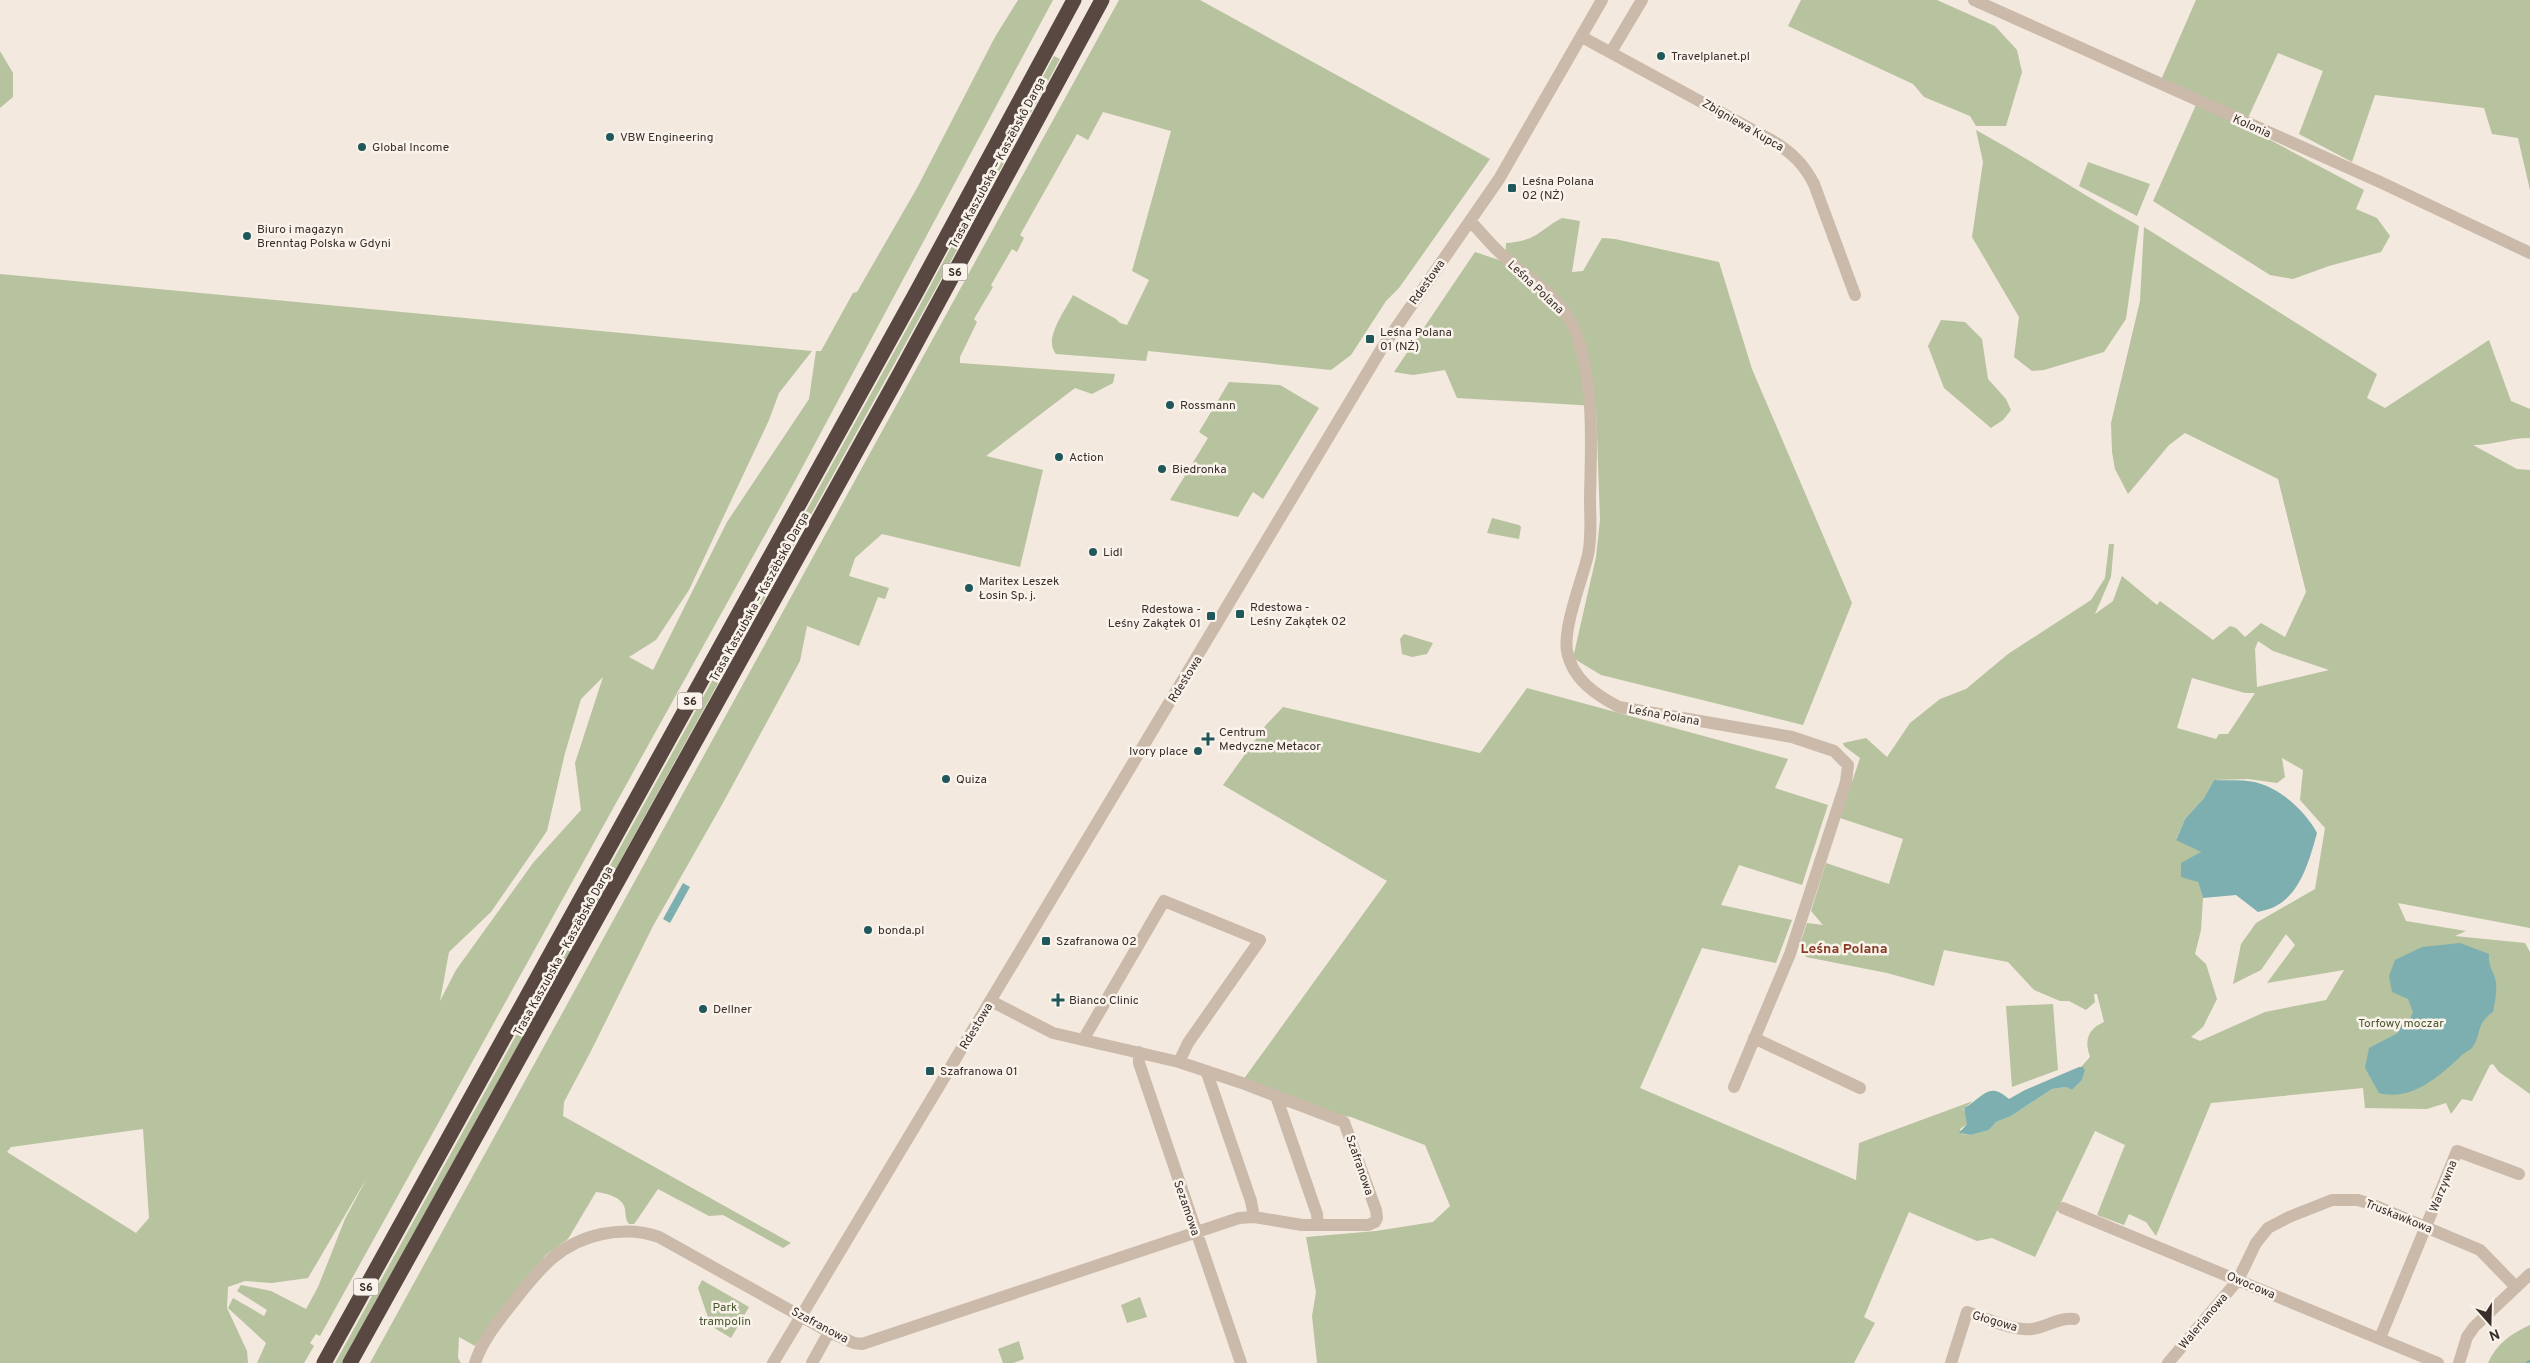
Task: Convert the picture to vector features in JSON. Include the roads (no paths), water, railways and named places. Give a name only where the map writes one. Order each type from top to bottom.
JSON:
[{"type":"highway","name":"Trasa Kaszubska – Kaszëbskô Darga","points":[[324,1363],[917,291],[1074,0]]},
{"type":"highway","name":"Trasa Kaszubska – Kaszëbskô Darga","points":[[350,1363],[885,400],[1102,0]]},
{"type":"street","name":"Rdestowa","points":[[774,1363],[1382,348],[1509,163],[1602,0]]},
{"type":"street","points":[[1611,52],[1642,0]]},
{"type":"street","name":"Kolonia","points":[[1974,0],[2380,182],[2530,253]]},
{"type":"street","name":"Zbigniewa Kupca","points":[[1582,37],[1773,141],[1795,156],[1814,184],[1855,295]]},
{"type":"street","name":"Leśna Polana","points":[[1470,221],[1496,250],[1564,309],[1576,332],[1590,392],[1591,517],[1588,555],[1579,579],[1567,644],[1571,664],[1578,675],[1597,695],[1619,707],[1792,737],[1834,751],[1848,765],[1846,782],[1790,954],[1734,1087]]},
{"type":"street","points":[[1083,1040],[1164,901],[1260,940],[1188,1043],[1179,1062]]},
{"type":"street","name":"Szafranowa","points":[[475,1363],[478,1352],[495,1326],[543,1266],[574,1242],[608,1233],[635,1231],[659,1237],[829,1332],[854,1344],[872,1342],[1239,1218],[1254,1217],[1286,1223],[1318,1225],[1368,1225],[1375,1222],[1377,1218],[1376,1210],[1344,1122],[1179,1062],[1052,1033],[991,1001]]},
{"type":"street","points":[[1754,1038],[1860,1088]]},
{"type":"street","name":"Sezamowa","points":[[1139,1052],[1139,1063],[1241,1363]]},
{"type":"street","points":[[1208,1073],[1251,1201],[1254,1217]]},
{"type":"street","points":[[1276,1096],[1317,1214],[1318,1225]]},
{"type":"street","name":"Warzywna","points":[[2380,1338],[2457,1151],[2519,1174]]},
{"type":"street","name":"Truskawkowa","points":[[2238,1280],[2256,1243],[2268,1228],[2289,1217],[2332,1200],[2358,1200],[2480,1250],[2516,1287]]},
{"type":"street","name":"Owocowa","points":[[2063,1208],[2438,1363]]},
{"type":"street","points":[[2459,1363],[2467,1337],[2474,1327],[2530,1274]]},
{"type":"street","name":"Walerianowa","points":[[2168,1363],[2238,1280]]},
{"type":"street","name":"Głogowa","points":[[1951,1363],[1967,1312],[2026,1329],[2039,1328],[2067,1318],[2074,1319]]},
{"type":"street","points":[[812,1363],[829,1332]]},
{"type":"water","points":[[2214,780],[2253,782],[2275,790],[2300,810],[2317,833],[2308,864],[2298,884],[2285,900],[2274,907],[2258,912],[2236,895],[2203,898],[2198,882],[2181,877],[2181,863],[2201,852],[2176,840],[2185,819],[2204,798]]},
{"type":"water","points":[[683,883],[690,887],[670,923],[663,919]]},
{"type":"water","points":[[2460,943],[2489,954],[2496,986],[2493,1012],[2487,1016],[2481,1025],[2472,1048],[2433,1080],[2413,1091],[2402,1094],[2379,1093],[2365,1068],[2369,1048],[2398,1033],[2399,1021],[2409,1021],[2413,1012],[2408,999],[2392,992],[2389,976],[2395,960],[2422,947]]},
{"type":"water","points":[[2083,1067],[2085,1071],[2082,1080],[2072,1090],[2066,1087],[2052,1089],[2011,1116],[1996,1122],[1989,1130],[1971,1135],[1959,1133],[1967,1124],[1964,1108],[1986,1093],[1996,1091],[2009,1099],[2025,1090]]},
{"type":"place","name":"Travelplanet.pl","points":[[1661,56]]},
{"type":"place","name":"VBW Engineering","points":[[610,137]]},
{"type":"place","name":"Global Income","points":[[362,147]]},
{"type":"place","name":"Leśna Polana 02 (NŻ)","points":[[1512,188]]},
{"type":"place","name":"Biuro i magazyn Brenntag Polska w Gdyni","points":[[247,236]]},
{"type":"place","name":"Leśna Polana 01 (NŻ)","points":[[1370,339]]},
{"type":"place","name":"Rossmann","points":[[1170,405]]},
{"type":"place","name":"Action","points":[[1059,457]]},
{"type":"place","name":"Biedronka","points":[[1162,469]]},
{"type":"place","name":"Lidl","points":[[1093,552]]},
{"type":"place","name":"Maritex Leszek Łosin Sp. j.","points":[[969,588]]},
{"type":"place","name":"Rdestowa - Leśny Zakątek 02","points":[[1240,614]]},
{"type":"place","name":"Rdestowa - Leśny Zakątek 01","points":[[1211,616]]},
{"type":"place","name":"Centrum Medyczne Metacor","points":[[1208,739]]},
{"type":"place","name":"Ivory place","points":[[1198,751]]},
{"type":"place","name":"Quiza","points":[[946,779]]},
{"type":"place","name":"bonda.pl","points":[[868,930]]},
{"type":"place","name":"Szafranowa 02","points":[[1046,941]]},
{"type":"place","name":"Bianco Clinic","points":[[1058,1000]]},
{"type":"place","name":"Dellner","points":[[703,1009]]},
{"type":"place","name":"Szafranowa 01","points":[[930,1071]]},
{"type":"district","name":"Leśna Polana","points":[[1844,948]]},
{"type":"park label","name":"Torfowy moczar","points":[[2401,1023]]},
{"type":"park label","name":"Park trampolin","points":[[725,1314]]}]
